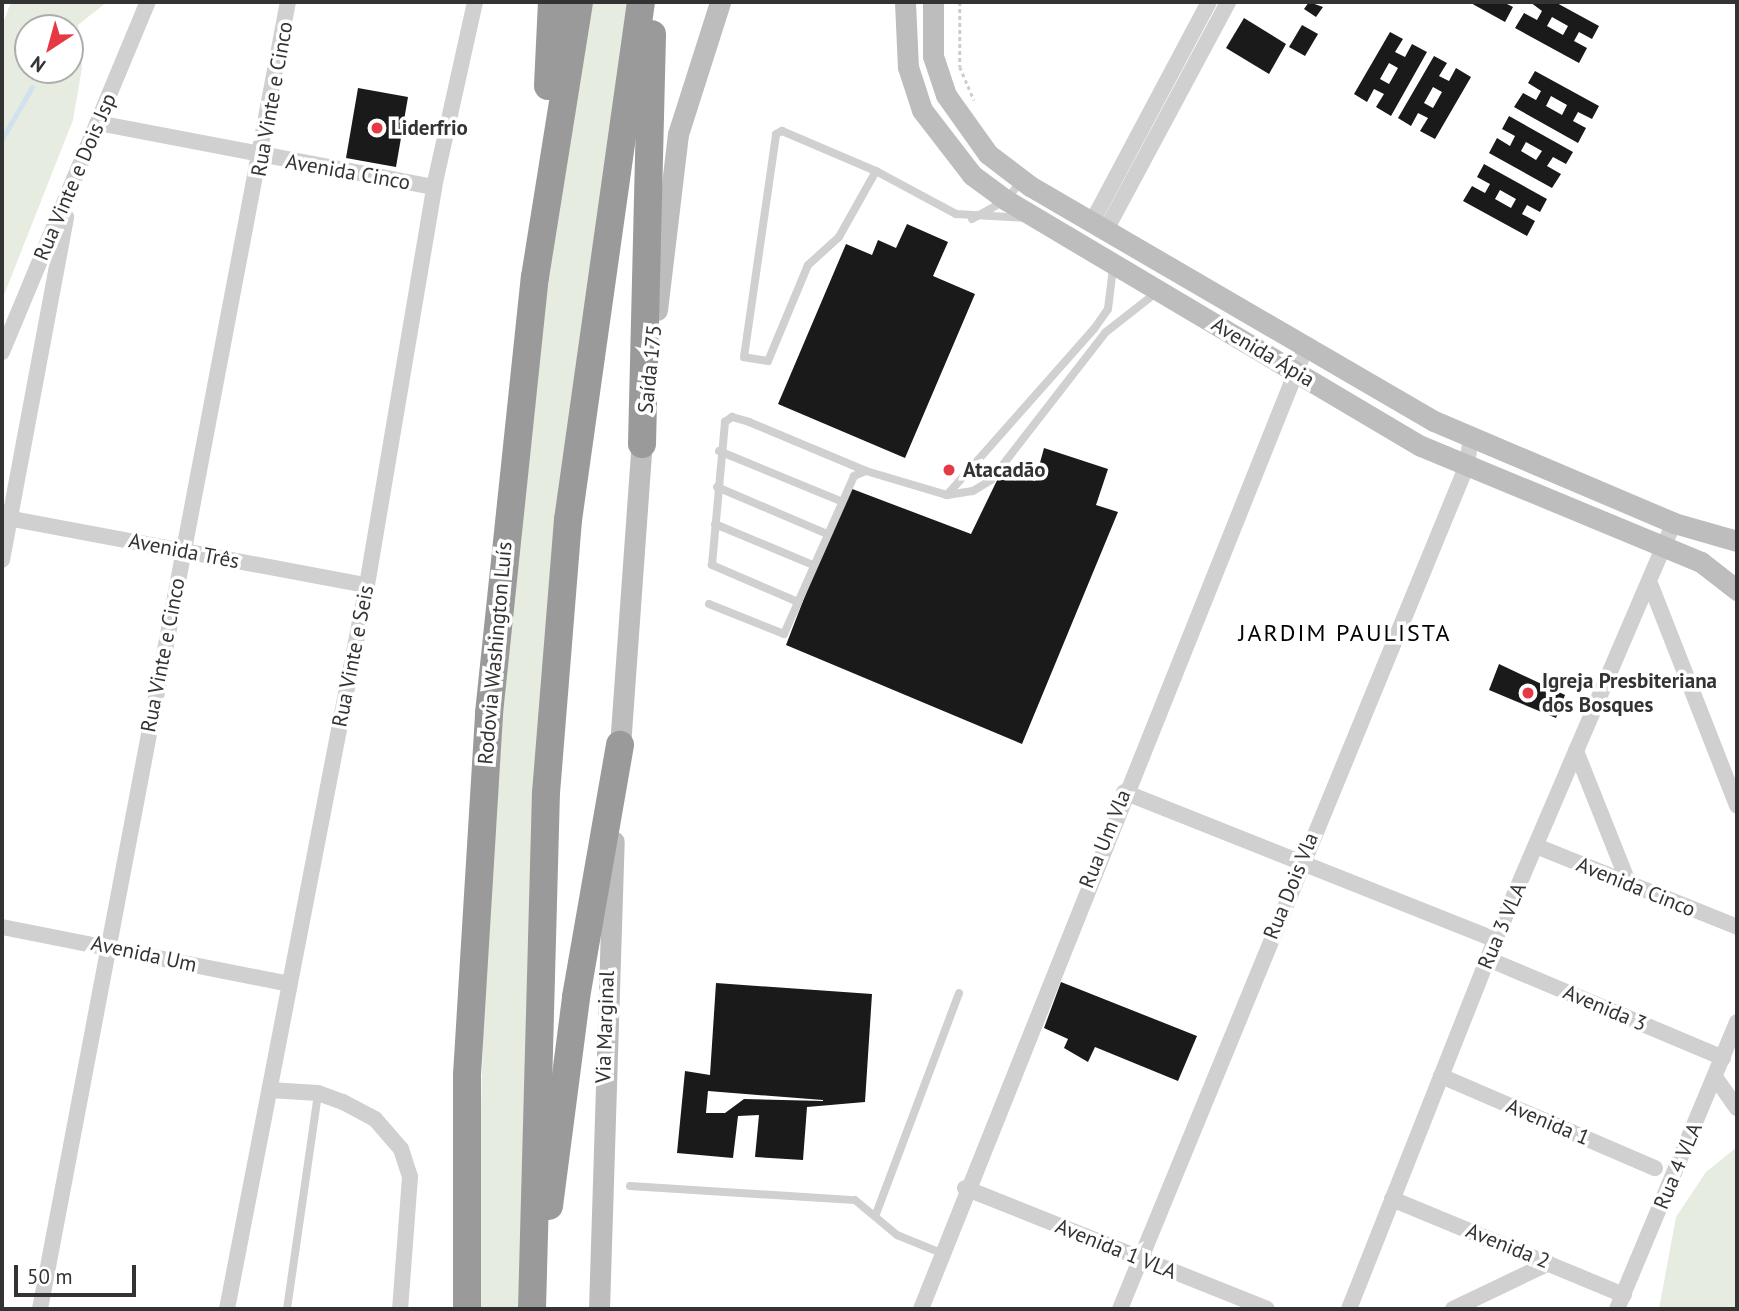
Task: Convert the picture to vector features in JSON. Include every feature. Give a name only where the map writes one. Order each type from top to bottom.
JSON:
[{"type":"highway","points":[[535,277],[552,2]]},
{"type":"highway","name":"Rodovia Washington Luís","points":[[467,1309],[474,916],[498,618],[535,277],[579,2]]},
{"type":"highway","points":[[535,1309],[546,793],[568,520],[641,2]]},
{"type":"highway","points":[[642,444],[653,2]]},
{"type":"highway","points":[[535,1309],[576,997],[620,745]]},
{"type":"street","name":"Rua Vinte e Dois Jsp","points":[[2,352],[148,2]]},
{"type":"street","name":"Rua Vinte e Cinco","points":[[40,1309],[182,551],[263,158],[288,2]]},
{"type":"street","name":"Rua Vinte e Seis","points":[[227,1309],[270,1090],[286,983],[367,584],[434,187],[475,2]]},
{"type":"street","name":"Saída 175","points":[[620,745],[642,444],[673,159],[698,55],[720,2]]},
{"type":"street","name":"Avenida Ápia","points":[[905,2],[908,67],[922,110],[972,175],[1006,200],[1421,446],[1701,562],[1737,590]]},
{"type":"street","name":"Avenida Ápia","points":[[933,2],[933,56],[946,95],[988,154],[1022,180],[1306,347],[1471,438],[1674,523],[1737,541]]},
{"type":"street","points":[[1099,226],[1209,2]]},
{"type":"street","points":[[1099,226],[1228,2]]},
{"type":"street","name":"Avenida Cinco","points":[[98,123],[263,158],[434,187]]},
{"type":"street","points":[[2,560],[6,517],[71,187]]},
{"type":"street","name":"Rua Um Vla","points":[[921,1309],[965,1188],[1294,371],[1306,347]]},
{"type":"street","name":"Rua Dois Vla","points":[[1120,1309],[1301,860],[1467,465],[1471,438]]},
{"type":"street","name":"Avenida Três","points":[[6,517],[367,584]]},
{"type":"street","name":"Rua 3 VLA","points":[[1349,1309],[1495,940],[1651,586],[1663,546],[1674,523]]},
{"type":"street","points":[[1651,586],[1737,806]]},
{"type":"street","name":"Via Marginal","points":[[599,1307],[605,994],[620,745]]},
{"type":"street","points":[[1576,751],[1629,884]]},
{"type":"street","points":[[1124,792],[1301,860],[1495,940]]},
{"type":"street","name":"Avenida Cinco","points":[[1536,846],[1737,927]]},
{"type":"street","name":"Avenida Um","points":[[2,927],[286,983]]},
{"type":"street","name":"Avenida 3","points":[[1488,959],[1723,1058]]},
{"type":"street","name":"Rua 4 VLA","points":[[1620,1302],[1737,1022]]},
{"type":"street","name":"Avenida 1","points":[[1441,1076],[1655,1168]]},
{"type":"street","points":[[1715,1077],[1737,1108]]},
{"type":"street","points":[[270,1090],[318,1093],[375,1119],[401,1149],[410,1177],[400,1309]]},
{"type":"street","name":"Avenida 1 VLA","points":[[965,1188],[1268,1309]]},
{"type":"street","name":"Avenida 2","points":[[1392,1199],[1549,1263],[1620,1302]]},
{"type":"street","points":[[1453,1309],[1549,1263]]},
{"type":"lane","points":[[876,170],[839,237],[808,265],[768,361],[744,357],[776,134],[782,131],[876,170],[972,219],[1036,217]]},
{"type":"lane","points":[[972,219],[1006,200],[1022,180]]},
{"type":"lane","points":[[947,495],[1094,329],[1108,309],[1113,263]]},
{"type":"lane","points":[[797,602],[712,565],[719,451],[732,417],[866,471],[947,495],[991,480],[1107,332],[1160,291]]},
{"type":"lane","points":[[719,451],[838,500]]},
{"type":"lane","points":[[709,604],[784,634],[838,500],[853,476],[866,471]]},
{"type":"lane","points":[[717,487],[825,533]]},
{"type":"lane","points":[[715,524],[813,565]]},
{"type":"lane","points":[[876,1214],[959,993]]},
{"type":"lane","points":[[287,1309],[318,1093]]},
{"type":"lane","points":[[630,1186],[823,1195],[855,1200],[876,1214],[897,1235],[941,1253]]},
{"type":"path","points":[[960,2],[960,67],[977,106]]},
{"type":"shaded area","points":[[11,2],[107,2],[84,20],[84,14],[14,14],[14,84],[79,84],[73,120],[2,300],[2,26]]},
{"type":"shaded area","points":[[589,2],[629,2],[569,418],[532,876],[521,1309],[476,1309],[487,877],[528,417]]},
{"type":"shaded area","points":[[1737,1147],[1737,1309],[1659,1309],[1676,1217],[1706,1172]]},
{"type":"building","points":[[1309,2],[1323,7],[1316,17],[1304,9]]},
{"type":"building","points":[[1469,2],[1503,2],[1513,7],[1505,22]]},
{"type":"building","points":[[1530,2],[1555,2],[1599,26],[1592,39],[1579,32],[1574,41],[1587,48],[1579,63],[1515,28],[1524,13],[1537,20],[1542,11]],"holes":[[[1552,17],[1568,26],[1563,35],[1547,26]]]},
{"type":"building","points":[[1244,18],[1286,44],[1269,74],[1226,48]]},
{"type":"building","points":[[1302,25],[1318,34],[1305,56],[1289,47]]},
{"type":"building","points":[[1390,32],[1403,39],[1395,52],[1405,57],[1412,44],[1427,52],[1391,116],[1376,107],[1384,94],[1374,89],[1367,102],[1354,94]],"holes":[[[1389,63],[1398,68],[1389,84],[1380,79]]]},
{"type":"building","points":[[1434,56],[1447,63],[1439,76],[1449,81],[1456,68],[1471,77],[1435,139],[1420,131],[1428,118],[1418,113],[1411,126],[1398,118]],"holes":[[[1433,87],[1442,92],[1433,108],[1424,103]]]},
{"type":"building","points":[[1535,71],[1599,106],[1592,119],[1578,112],[1573,121],[1586,128],[1578,143],[1514,107],[1523,93],[1536,100],[1541,91],[1528,83]],"holes":[[[1551,96],[1567,105],[1562,115],[1546,106]]]},
{"type":"building","name":"Liderfrio","points":[[358,88],[408,97],[396,167],[346,158]]},
{"type":"building","points":[[1509,116],[1573,152],[1566,164],[1553,157],[1547,166],[1561,174],[1552,188],[1489,153],[1497,138],[1510,146],[1515,136],[1502,129]],"holes":[[[1526,142],[1542,151],[1536,160],[1521,151]]]},
{"type":"building","points":[[1484,164],[1547,199],[1540,212],[1527,205],[1522,214],[1535,221],[1527,236],[1463,201],[1472,186],[1485,193],[1490,184],[1477,177]],"holes":[[[1500,190],[1516,199],[1511,208],[1495,199]]]},
{"type":"building","points":[[907,224],[948,242],[933,276],[975,294],[905,458],[778,404],[846,244],[872,255],[878,240],[896,248]]},
{"type":"building","points":[[1044,448],[1108,469],[1096,505],[1118,512],[1022,744],[786,645],[847,487],[971,534],[1002,470],[1035,481]]},
{"type":"building","name":"Igreja Presbiteriana dos Bosques","points":[[1499,664],[1565,695],[1556,718],[1489,690]]},
{"type":"building","points":[[1061,982],[1197,1036],[1178,1081],[1095,1047],[1088,1062],[1064,1048],[1068,1039],[1044,1028]]},
{"type":"building","points":[[716,983],[872,994],[865,1102],[807,1107],[803,1160],[755,1157],[759,1115],[738,1116],[733,1158],[677,1153],[685,1071],[710,1075]],"holes":[[[708,1091],[823,1100],[744,1099],[725,1113],[706,1113]]]},
{"type":"waterway","points":[[2,139],[32,87]]},
{"type":"place","name":"Liderfrio","points":[[377,128]]},
{"type":"place","name":"Atacadão","points":[[949,470]]},
{"type":"place","name":"Igreja Presbiteriana dos Bosques","points":[[1528,693]]},
{"type":"district","name":"JARDIM PAULISTA","points":[[1345,633]]}]
